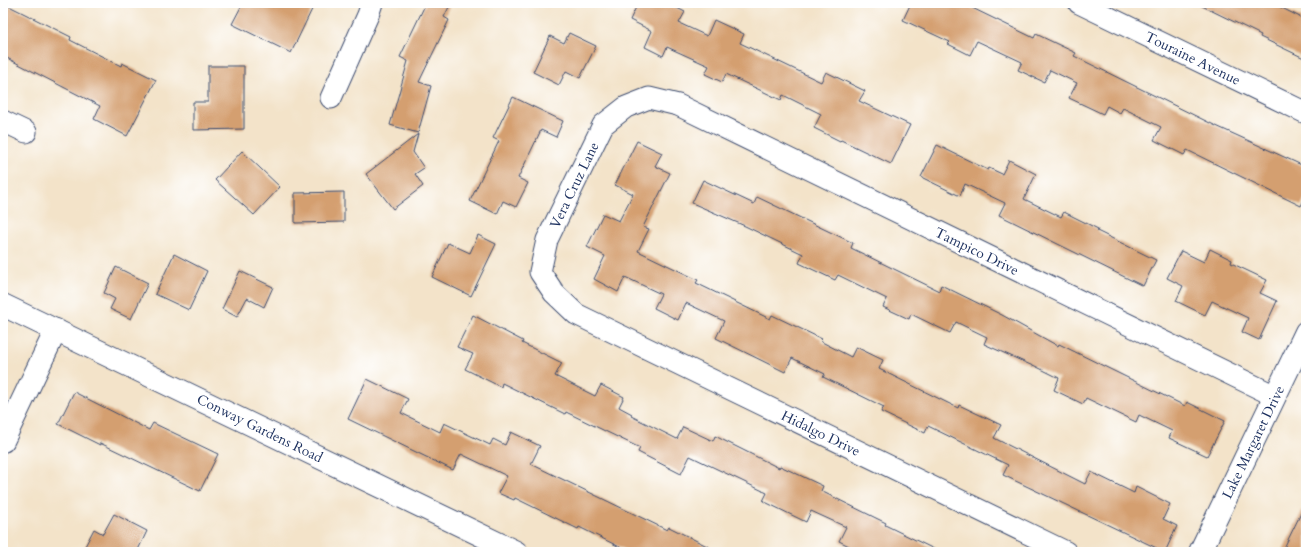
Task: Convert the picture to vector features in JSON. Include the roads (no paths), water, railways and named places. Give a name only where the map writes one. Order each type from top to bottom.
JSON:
[{"type":"street","points":[[331,98],[372,3]]},
{"type":"street","name":"Touraine Avenue","points":[[1079,3],[1306,113]]},
{"type":"street","name":"Vera Cruz Lane","points":[[576,314],[554,293],[540,272],[547,240],[603,125],[626,106],[649,98],[678,105]]},
{"type":"street","name":"Tampico Drive","points":[[678,105],[1275,396]]},
{"type":"street","points":[[3,121],[26,132]]},
{"type":"street","name":"Conway Gardens Road","points":[[3,305],[516,552]]},
{"type":"street","name":"Hidalgo Drive","points":[[576,314],[1066,552]]},
{"type":"street","points":[[3,441],[56,330]]},
{"type":"street","name":"Lake Margaret Drive","points":[[1200,552],[1306,332]]}]
